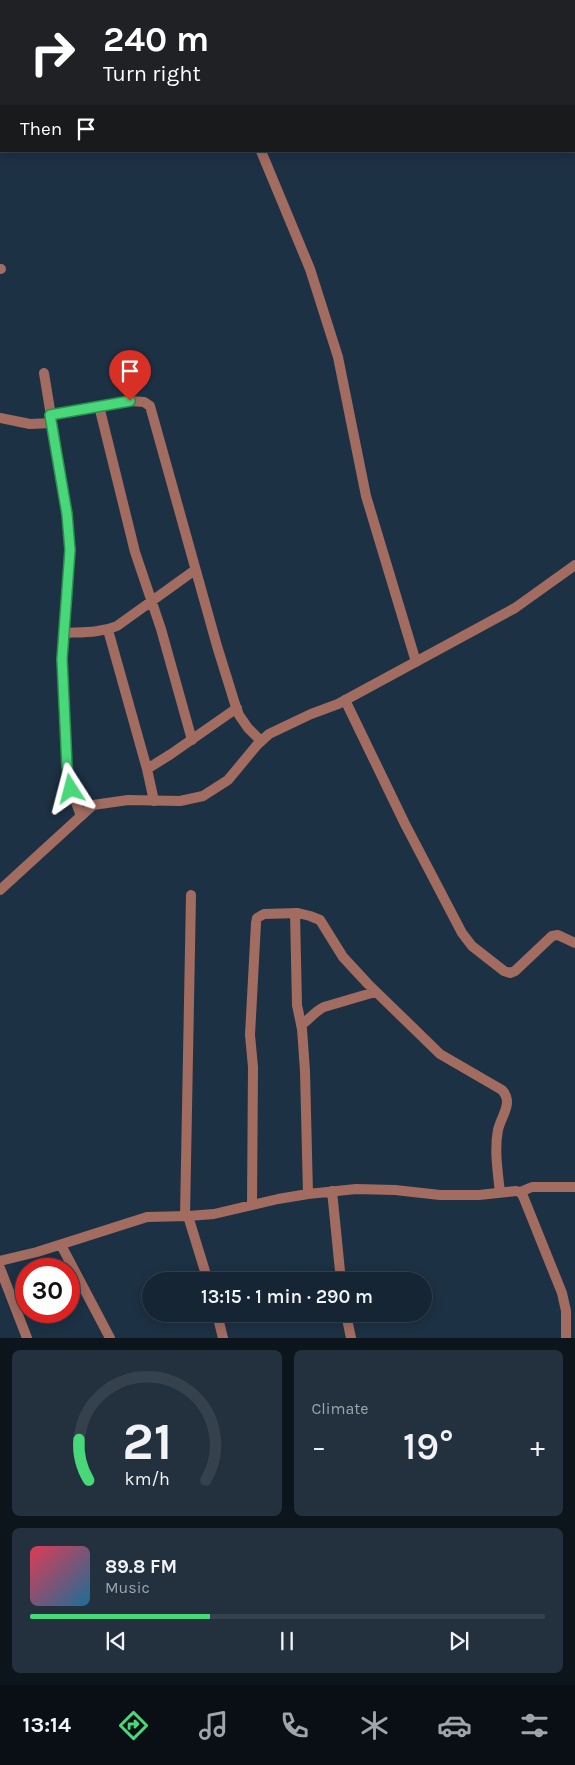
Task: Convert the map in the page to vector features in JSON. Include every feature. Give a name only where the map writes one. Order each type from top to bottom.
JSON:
[{"type":"street","points":[[261,152],[310,269],[338,357],[366,496],[416,662]]},
{"type":"street","points":[[44,374],[67,514],[70,550],[62,659],[67,766],[71,789],[80,816]]},
{"type":"street","points":[[0,418],[30,424],[99,406],[138,401],[150,406],[195,570],[239,715],[248,728],[262,740]]},
{"type":"street","points":[[99,406],[136,552],[192,740]]},
{"type":"street","points":[[0,890],[93,805],[128,800],[190,800],[216,790],[228,780],[240,763],[269,734],[345,700],[515,608],[575,565]]},
{"type":"street","points":[[64,633],[108,630],[117,626],[195,570]]},
{"type":"street","points":[[108,630],[147,769],[154,801]]},
{"type":"street","points":[[345,700],[409,832],[462,933],[472,946],[504,971],[510,973],[515,971],[552,936],[558,935],[575,943]]},
{"type":"street","points":[[147,769],[237,708]]},
{"type":"street","points":[[191,895],[186,1216],[205,1272]]},
{"type":"street","points":[[252,1205],[253,1067],[250,1034],[256,923],[257,918],[264,914],[295,913],[320,920],[343,957],[440,1054],[502,1090],[508,1102],[497,1140],[500,1193]]},
{"type":"street","points":[[295,913],[297,1005],[301,1025],[305,1071],[308,1194]]},
{"type":"street","points":[[301,1025],[324,1007],[376,992]]},
{"type":"street","points":[[0,1261],[61,1245],[147,1217],[214,1214],[308,1194],[356,1189],[395,1190],[440,1195],[479,1195],[520,1192],[532,1188],[575,1187]]},
{"type":"street","points":[[332,1191],[340,1272]]},
{"type":"street","points":[[520,1192],[562,1293],[566,1311],[566,1338]]},
{"type":"street","points":[[61,1245],[110,1338]]},
{"type":"street","points":[[0,1268],[27,1338]]},
{"type":"street","points":[[219,1322],[223,1338]]},
{"type":"street","points":[[348,1322],[351,1338]]},
{"type":"route","points":[[71,789],[67,766],[62,659],[70,550],[67,514],[50,415],[130,401]]}]
